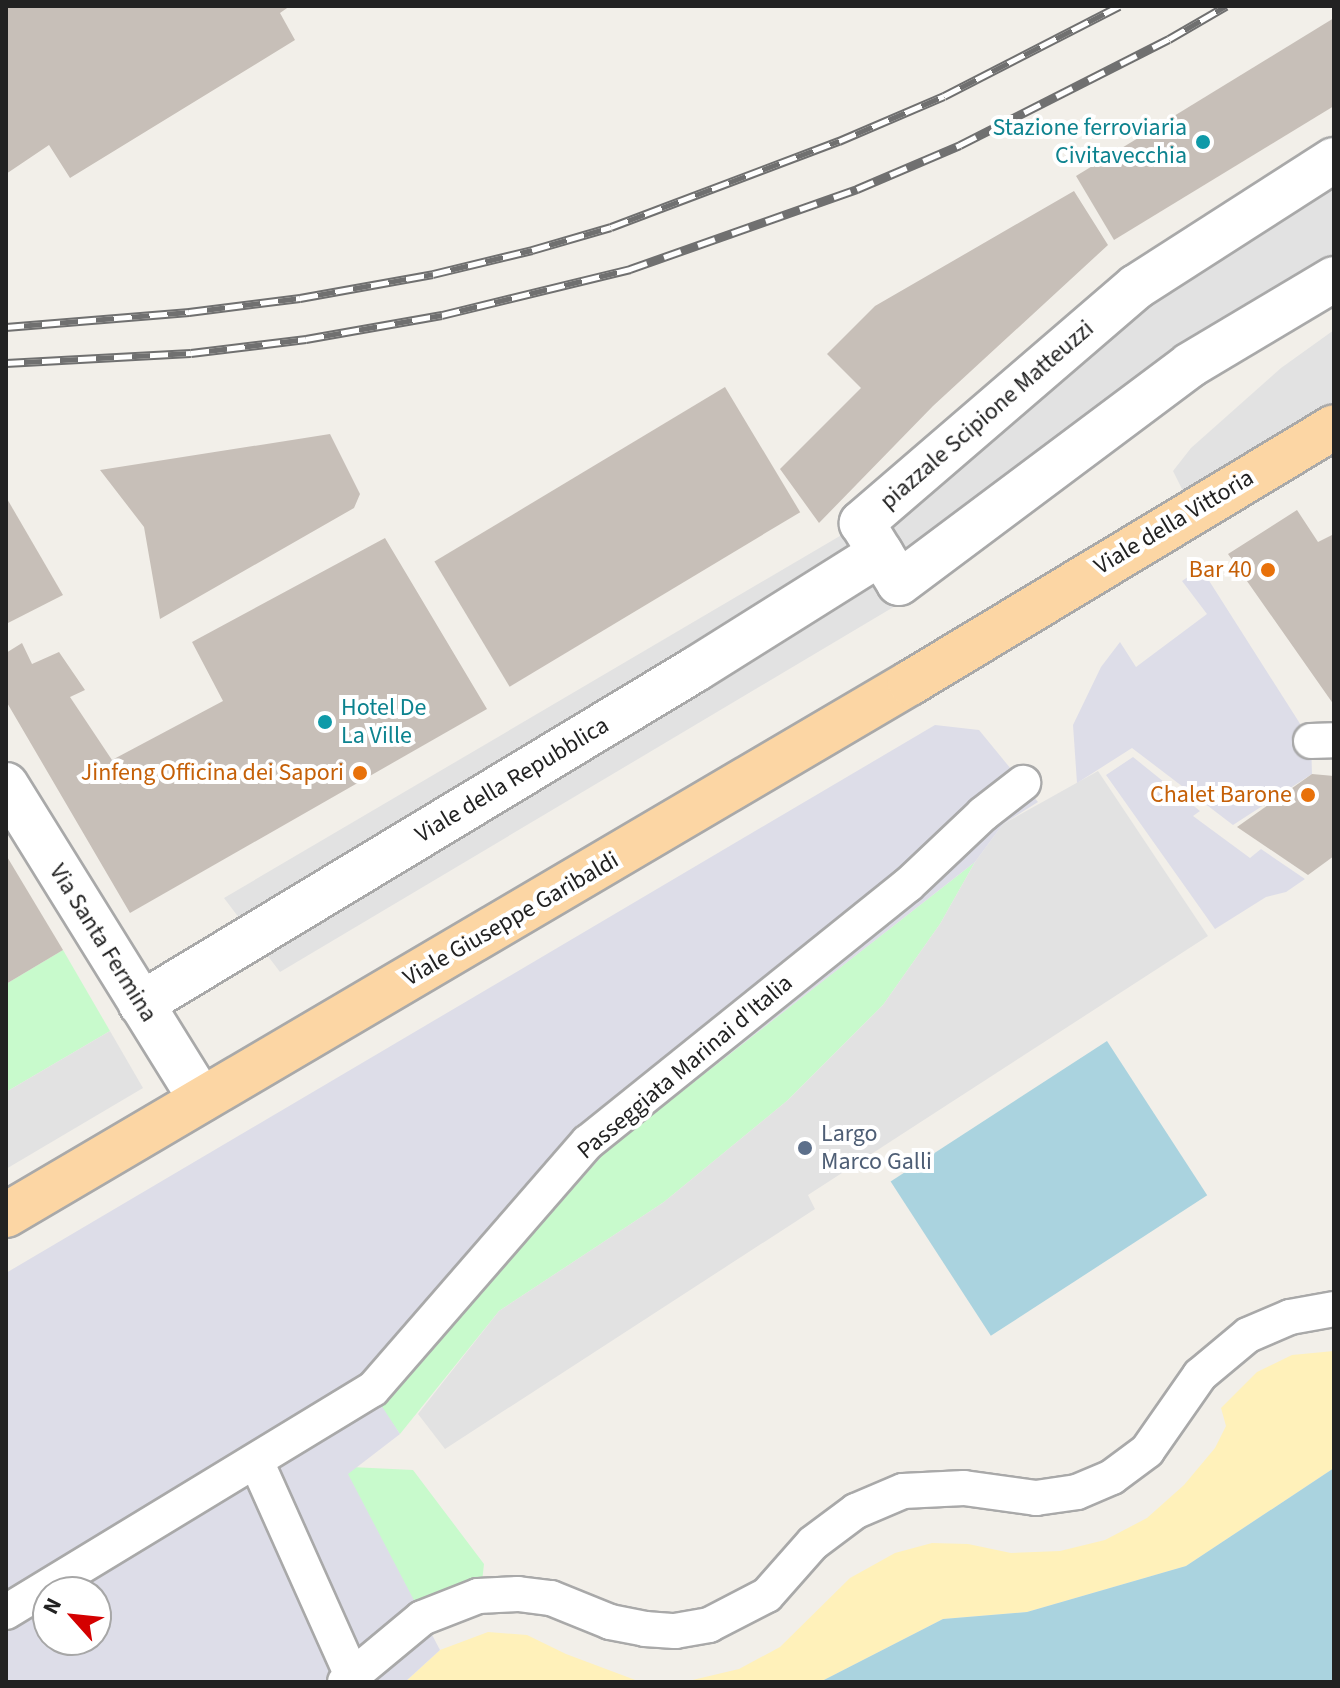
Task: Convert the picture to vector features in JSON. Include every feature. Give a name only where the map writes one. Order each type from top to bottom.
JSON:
[{"type":"main road","name":"Viale della Vittoria","points":[[1016,619],[1334,427]]},
{"type":"main road","name":"Viale Giuseppe Garibaldi","points":[[6,1215],[1016,619]]},
{"type":"street","name":"piazzale Scipione Matteuzzi","points":[[1334,160],[1136,287],[862,523],[899,583],[1190,365],[1334,279]]},
{"type":"street","name":"Viale della Repubblica","points":[[141,1004],[696,669],[881,553]]},
{"type":"street","name":"Passeggiata Marinai d'Italia","points":[[6,1612],[373,1389],[588,1142],[908,885],[983,814],[1023,783]]},
{"type":"street","name":"Via Santa Fermina","points":[[6,785],[201,1100]]},
{"type":"street","points":[[256,1461],[349,1680],[398,1635],[422,1618],[478,1596],[518,1594],[551,1598],[610,1622],[675,1631],[709,1625],[767,1595],[813,1543],[856,1511],[903,1491],[964,1488],[1036,1498],[1077,1492],[1112,1477],[1147,1451],[1200,1375],[1248,1335],[1290,1317],[1334,1309]]},
{"type":"sand","points":[[1334,1351],[1334,1468],[1186,1566],[1027,1612],[943,1619],[820,1682],[684,1682],[739,1669],[780,1647],[850,1578],[895,1553],[932,1543],[968,1544],[1011,1553],[1060,1551],[1105,1540],[1147,1518],[1184,1485],[1215,1448],[1226,1426],[1221,1408],[1257,1372],[1292,1355]]},
{"type":"sand","points":[[488,1632],[527,1635],[566,1654],[638,1681],[678,1682],[405,1682],[440,1650]]},
{"type":"green space","points":[[975,862],[940,924],[883,1005],[788,1100],[664,1202],[499,1311],[400,1434],[380,1406],[607,1150]]},
{"type":"green space","points":[[63,950],[110,1031],[6,1092],[6,984]]},
{"type":"green space","points":[[328,1433],[351,1467],[413,1470],[484,1564],[482,1582],[385,1629]]},
{"type":"shaded area","points":[[1334,147],[1334,293],[1198,376],[907,599],[280,972],[224,898],[862,523]]},
{"type":"shaded area","points":[[1334,330],[1334,406],[1185,495],[1173,471],[1191,448],[1281,368]]},
{"type":"shaded area","points":[[1201,568],[1311,741],[1312,774],[1233,825],[1132,748],[1077,783],[1073,725],[1101,667],[1120,642],[1136,667],[1207,614],[1182,581]]},
{"type":"shaded area","points":[[935,725],[979,730],[1038,802],[1003,824],[975,862],[607,1150],[381,1405],[400,1434],[348,1474],[440,1650],[405,1682],[6,1682],[6,1273]]},
{"type":"shaded area","points":[[1133,757],[1200,811],[1193,816],[1250,858],[1261,849],[1305,879],[1286,892],[1266,897],[1215,929],[1106,775]]},
{"type":"shaded area","name":"Largo Marco Galli","points":[[1098,771],[1208,936],[808,1195],[815,1209],[445,1449],[418,1414],[499,1311],[664,1202],[788,1100],[883,1005],[940,924],[975,862],[1003,824]]},
{"type":"shaded area","points":[[110,1031],[143,1088],[6,1169],[6,1092]]},
{"type":"water","points":[[1107,1041],[1207,1195],[991,1336],[891,1182]]},
{"type":"water","points":[[1334,1468],[1334,1682],[820,1682],[943,1619],[1027,1612],[1186,1566]]},
{"type":"building","points":[[6,6],[290,6],[280,13],[295,40],[70,178],[49,145],[6,174]]},
{"type":"building","name":"Stazione ferroviaria Civitavecchia","points":[[1334,18],[1334,106],[1114,240],[1076,176]]},
{"type":"building","points":[[1074,191],[1108,245],[933,406],[819,523],[780,469],[861,388],[827,354],[875,306]]},
{"type":"building","points":[[725,387],[800,512],[510,687],[434,562]]},
{"type":"building","points":[[330,434],[360,494],[354,508],[160,619],[144,527],[100,470]]},
{"type":"building","points":[[6,497],[63,595],[6,624]]},
{"type":"building","points":[[1297,510],[1318,542],[1334,534],[1334,705],[1228,554]]},
{"type":"building","name":"Hotel De La Ville","points":[[385,538],[487,709],[130,913],[6,701],[6,653],[22,643],[32,664],[59,652],[85,690],[70,697],[112,760],[223,701],[192,642]]},
{"type":"building","name":"Chalet Barone","points":[[1312,774],[1334,776],[1334,856],[1308,875],[1237,827]]},
{"type":"building","points":[[6,855],[63,950],[6,984]]},
{"type":"railway","points":[[6,327],[189,312],[300,298],[433,274],[532,250],[611,227],[839,141],[944,96],[1119,6]]},
{"type":"railway","points":[[6,363],[191,353],[306,339],[442,315],[630,269],[857,189],[960,145],[1169,39],[1226,6]]},
{"type":"place","name":"Stazione ferroviaria Civitavecchia","points":[[1203,142]]},
{"type":"place","name":"Bar 40","points":[[1268,570]]},
{"type":"place","name":"Hotel De La Ville","points":[[325,722]]},
{"type":"place","name":"Jinfeng Officina dei Sapori","points":[[360,773]]},
{"type":"place","name":"Chalet Barone","points":[[1308,795]]},
{"type":"place","name":"Largo Marco Galli","points":[[805,1148]]}]
